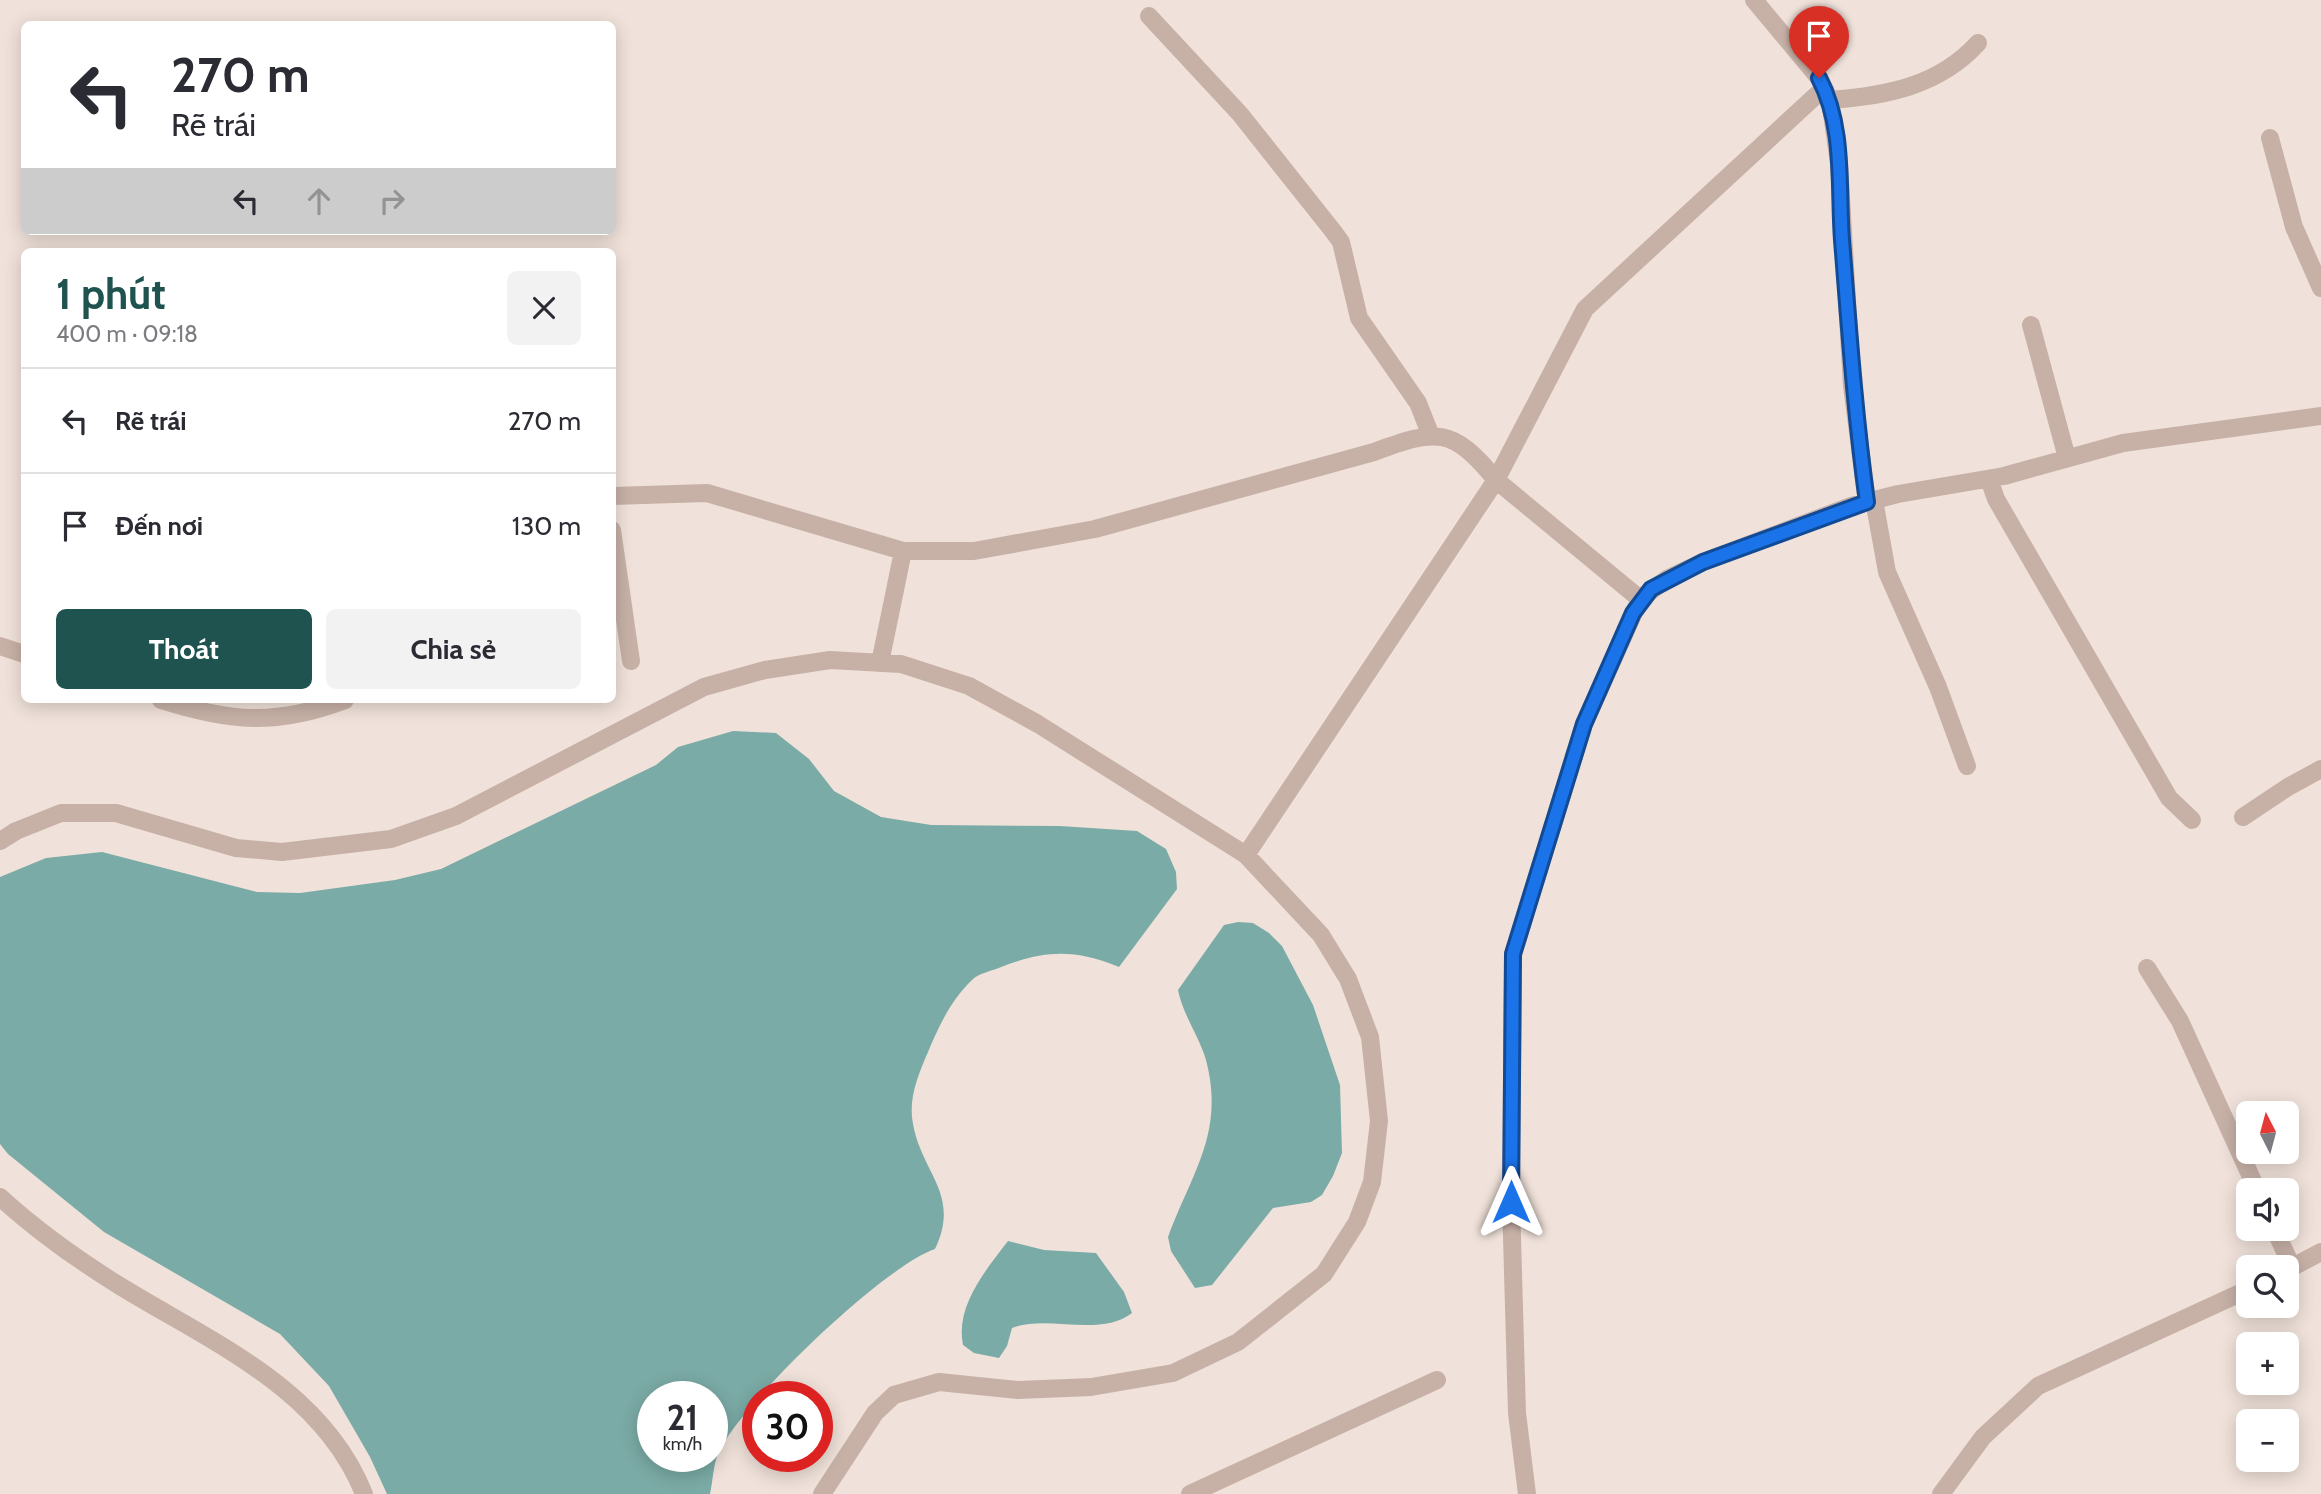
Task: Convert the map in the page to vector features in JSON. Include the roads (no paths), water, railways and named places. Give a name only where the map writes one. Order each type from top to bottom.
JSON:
[{"type":"street","points":[[1754,0],[1827,94],[1839,163],[1852,386],[1870,501],[1887,572],[1938,687],[1968,766]]},
{"type":"street","points":[[1149,16],[1240,114],[1334,231],[1341,242],[1359,318],[1418,403],[1431,436]]},
{"type":"street","points":[[1246,855],[1496,480],[1585,309],[1827,94],[1879,96],[1928,81],[1961,63],[1978,43]]},
{"type":"street","points":[[2270,138],[2294,227],[2321,288]]},
{"type":"street","points":[[2031,325],[2067,458]]},
{"type":"street","points":[[1527,1494],[1517,1413],[1511,1202],[1513,954],[1584,724],[1640,599],[1667,579],[1703,562],[1870,501],[1989,479],[2154,437],[2321,416]]},
{"type":"street","points":[[616,496],[707,493],[903,551],[974,551],[1056,538],[1204,501],[1374,452],[1418,436],[1444,436],[1477,457],[1496,480],[1640,599]]},
{"type":"street","points":[[1989,479],[1996,499],[2169,797],[2192,820]]},
{"type":"street","points":[[880,663],[903,551]]},
{"type":"street","points":[[616,558],[631,661]]},
{"type":"street","points":[[0,646],[21,653]]},
{"type":"street","points":[[0,841],[16,831],[61,813],[116,813],[236,848],[282,852],[391,839],[456,816],[704,687],[765,670],[830,660],[901,664],[969,686],[1061,739],[1246,855],[1321,935],[1348,979],[1370,1037],[1379,1121],[1372,1182],[1357,1222],[1324,1274],[1238,1342],[1173,1373],[1079,1388],[1018,1390],[939,1382],[894,1395],[875,1413],[822,1494]]},
{"type":"street","points":[[173,703],[243,720],[313,712],[337,703]]},
{"type":"street","points":[[2244,817],[2288,787],[2321,769]]},
{"type":"street","points":[[2147,968],[2180,1021],[2252,1178]]},
{"type":"street","points":[[0,1197],[31,1226],[110,1279],[219,1344],[289,1392],[321,1423],[358,1479],[364,1494]]},
{"type":"street","points":[[2299,1264],[2321,1252]]},
{"type":"street","points":[[1941,1494],[1983,1437],[2038,1386],[2236,1295]]},
{"type":"street","points":[[1190,1494],[1437,1380]]},
{"type":"water","points":[[733,731],[776,733],[809,759],[834,791],[881,817],[931,825],[1060,826],[1137,831],[1166,849],[1176,872],[1177,889],[1119,967],[1074,955],[1032,957],[978,976],[958,996],[941,1023],[924,1061],[912,1105],[913,1124],[918,1141],[942,1198],[942,1230],[935,1249],[883,1281],[850,1308],[816,1338],[775,1381],[742,1381],[742,1419],[728,1438],[728,1381],[637,1381],[637,1472],[713,1472],[710,1494],[387,1494],[370,1457],[329,1386],[280,1334],[104,1232],[8,1154],[0,1144],[0,877],[46,858],[102,852],[257,892],[300,893],[395,880],[441,869],[656,765],[678,747]]},
{"type":"water","points":[[1253,923],[1269,933],[1282,946],[1313,1005],[1340,1085],[1342,1153],[1322,1195],[1311,1202],[1273,1208],[1212,1285],[1195,1288],[1171,1251],[1168,1237],[1196,1172],[1209,1131],[1211,1086],[1203,1051],[1178,990],[1224,925]]},
{"type":"water","points":[[1008,1241],[1044,1250],[1096,1253],[1124,1292],[1132,1313],[1105,1324],[1026,1324],[1012,1328],[1007,1346],[999,1358],[974,1353],[963,1345],[964,1316],[974,1289]]}]
